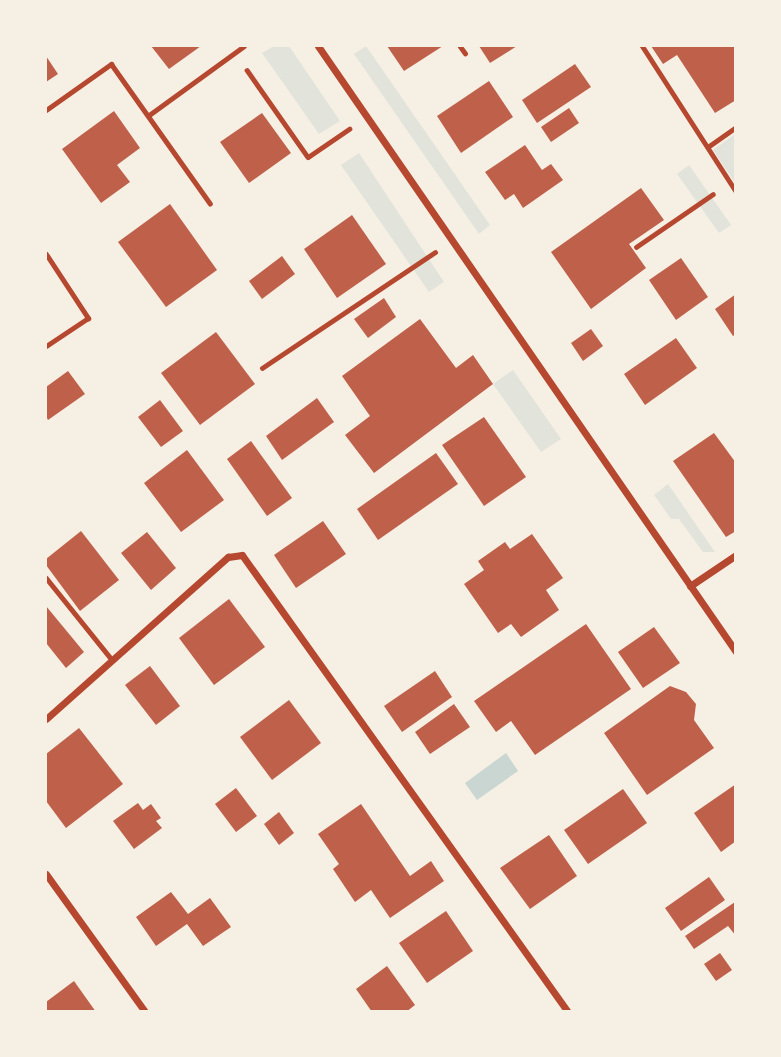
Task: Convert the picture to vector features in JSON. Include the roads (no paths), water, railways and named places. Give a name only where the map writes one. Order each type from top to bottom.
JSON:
[{"type":"street","points":[[318,46],[736,652]]},
{"type":"street","points":[[46,719],[228,557],[242,555],[568,1012]]},
{"type":"street","points":[[690,586],[736,555]]},
{"type":"street","points":[[46,874],[145,1012]]},
{"type":"lane","points":[[149,115],[244,46]]},
{"type":"lane","points":[[642,46],[709,146]]},
{"type":"lane","points":[[46,110],[111,64],[210,204]]},
{"type":"lane","points":[[736,127],[706,149],[736,192]]},
{"type":"lane","points":[[46,254],[89,318],[46,346]]},
{"type":"lane","points":[[46,578],[112,660]]}]
